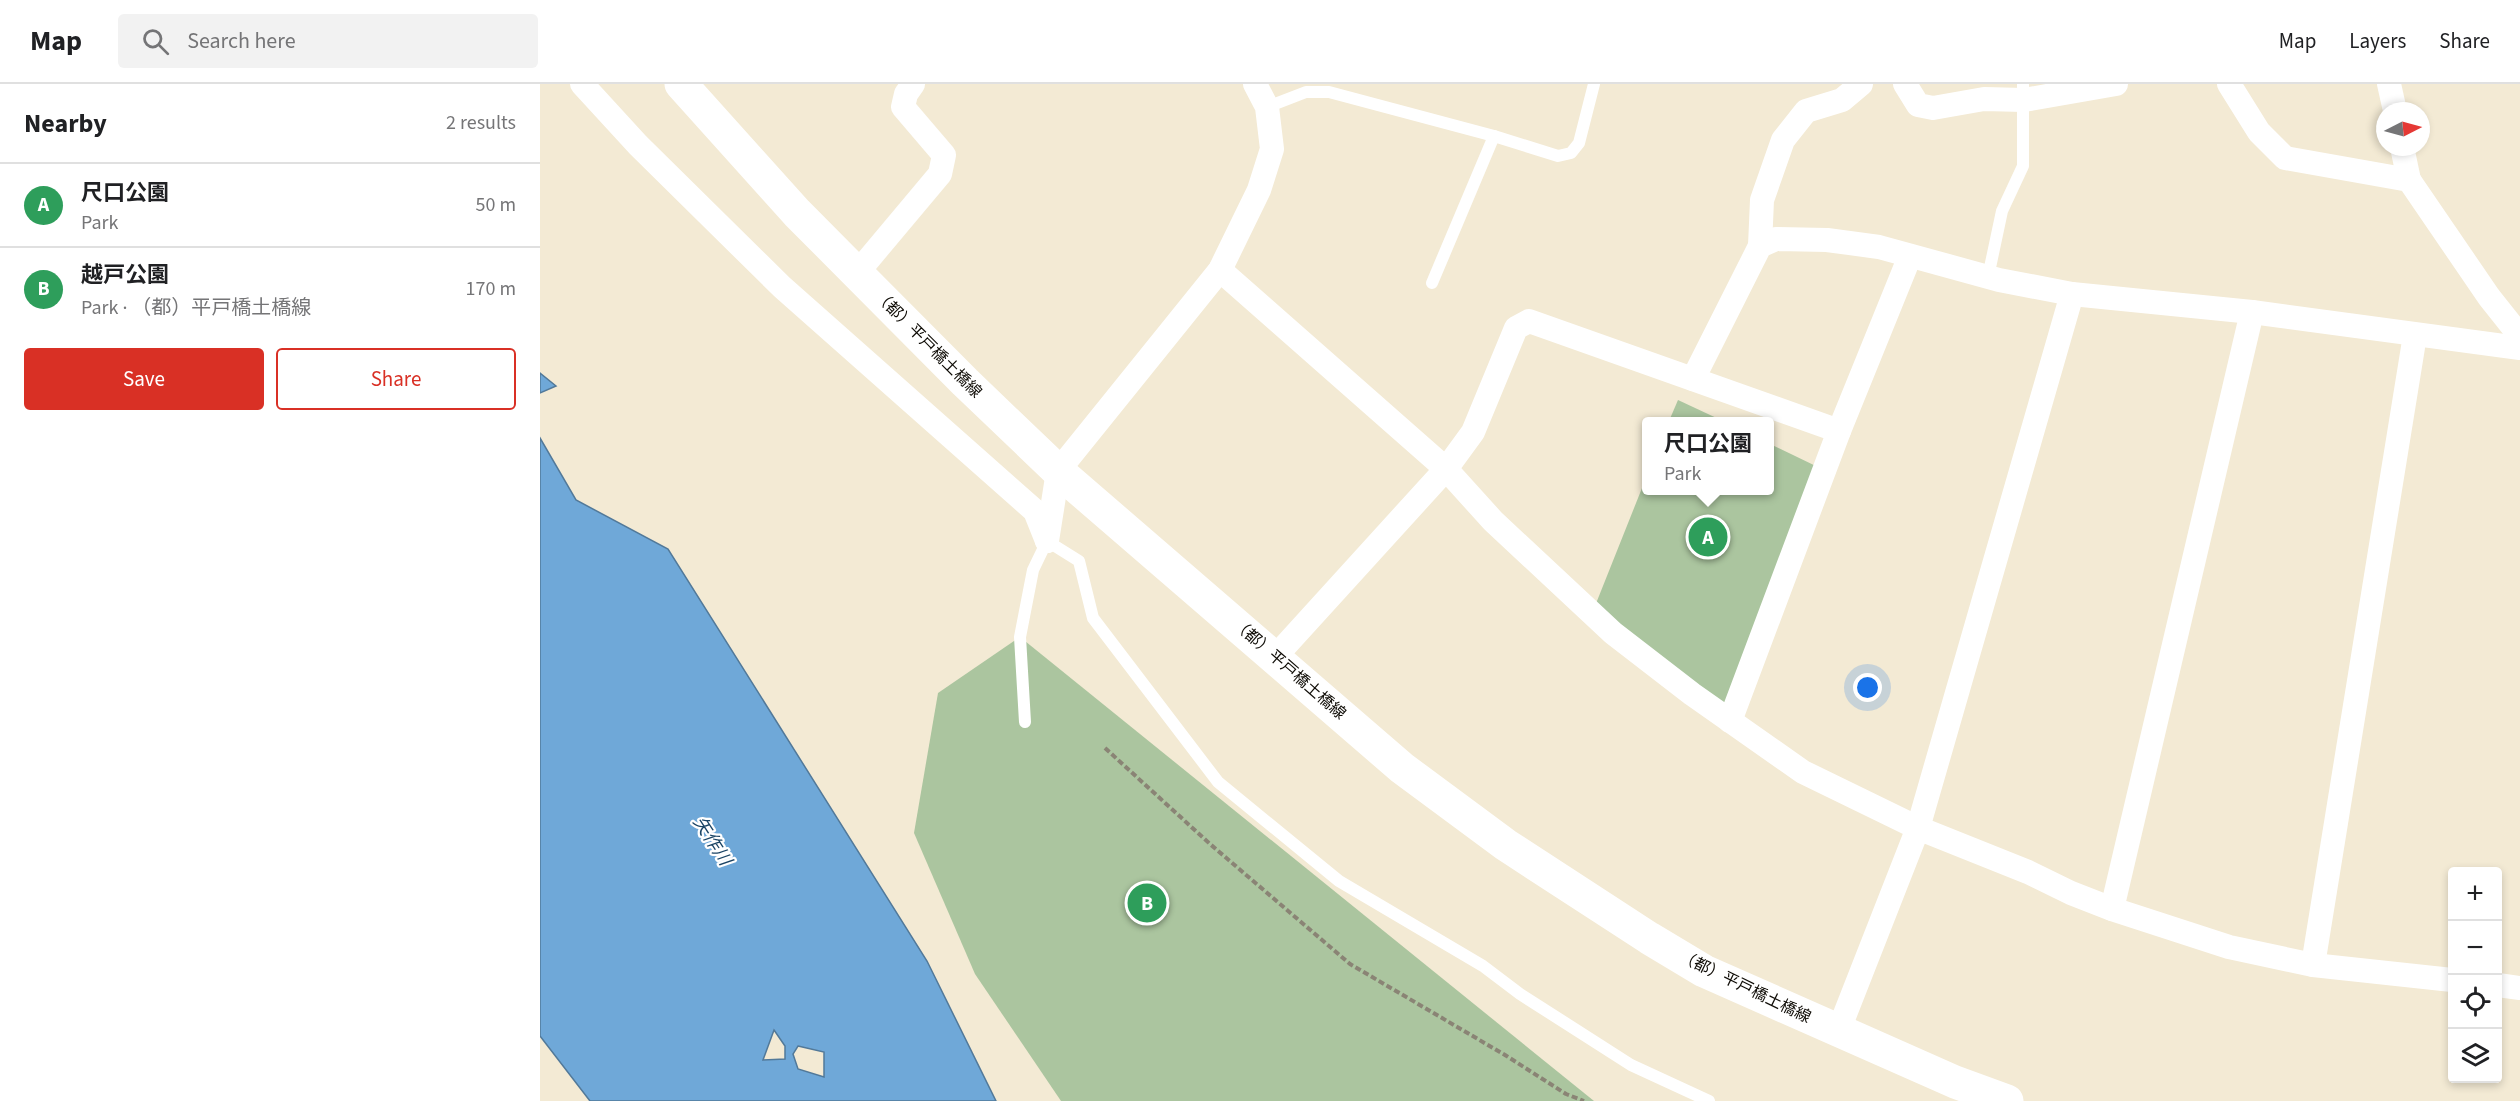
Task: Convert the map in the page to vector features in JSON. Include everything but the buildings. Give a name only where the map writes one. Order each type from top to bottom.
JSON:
[{"type":"street","points":[[582,84],[638,145],[782,287],[1035,511],[1047,541]]},
{"type":"street","name":"（都）平戸橋土橋線","points":[[681,84],[797,213],[965,382],[1058,471],[1402,768],[1506,845],[1704,971],[1838,1032],[1955,1082],[2007,1101]]},
{"type":"street","points":[[857,273],[940,174],[944,164],[944,155],[903,107],[906,94],[913,84]]},
{"type":"street","points":[[1047,541],[1058,471],[1220,270],[1259,190],[1272,149],[1267,107],[1255,84]]},
{"type":"street","points":[[1693,379],[1760,246],[1762,200],[1783,140],[1806,111],[1842,99],[1861,84]]},
{"type":"street","points":[[1905,84],[1918,105],[1933,108],[2024,92],[2116,84]]},
{"type":"street","points":[[2229,84],[2259,132],[2285,158],[2409,180]]},
{"type":"street","points":[[2389,84],[2393,102]]},
{"type":"street","points":[[2404,156],[2409,180],[2489,297],[2520,336]]},
{"type":"street","points":[[1760,246],[1776,238],[1827,240],[1879,247],[1988,277],[2072,294],[2252,312],[2520,348]]},
{"type":"street","points":[[1730,721],[1839,431],[1910,256]]},
{"type":"street","points":[[1220,270],[1446,469],[1493,520],[1613,633],[1730,721],[1803,772],[1918,828],[2112,909],[2229,947],[2313,965],[2448,980]]},
{"type":"street","points":[[1838,1032],[1918,828],[2072,294]]},
{"type":"street","points":[[2112,909],[2252,312]]},
{"type":"street","points":[[1275,657],[1446,469],[1473,432],[1516,328],[1523,323],[1529,321],[1839,431]]},
{"type":"street","points":[[2313,965],[2415,335]]},
{"type":"street","points":[[2502,986],[2520,988]]},
{"type":"lane","points":[[1267,107],[1306,92],[1329,92],[1494,136],[1558,156],[1571,153],[1579,143],[1594,84]]},
{"type":"lane","points":[[1988,277],[2001,212],[2023,166],[2024,92]]},
{"type":"lane","points":[[1432,283],[1494,136]]},
{"type":"lane","points":[[1025,722],[1020,637],[1033,570],[1047,541],[1079,561],[1093,618],[1218,782],[1339,881],[1483,966],[1520,994],[1630,1065],[1709,1101]]},
{"type":"path","points":[[1105,747],[1209,844],[1350,964],[1505,1055],[1566,1094],[1584,1101]]},
{"type":"green space","points":[[1678,400],[1714,417],[1671,417]]},
{"type":"green space","points":[[1774,446],[1822,469],[1722,714],[1595,606],[1642,488],[1642,495],[1774,495]]},
{"type":"green space","points":[[1020,637],[1594,1101],[1061,1101],[975,974],[914,833],[938,693]]},
{"type":"water","points":[[540,373],[556,386],[540,393]]},
{"type":"water","name":"矢作川","points":[[540,438],[576,500],[668,549],[927,961],[996,1101],[590,1101],[540,1036]],"holes":[[[774,1030],[785,1046],[785,1059],[763,1060]],[[798,1046],[824,1052],[824,1077],[798,1069],[793,1054]]]},
{"type":"place","name":"尺口公園","points":[[1708,537]]},
{"type":"place","name":"越戸公園","points":[[1147,903]]}]
